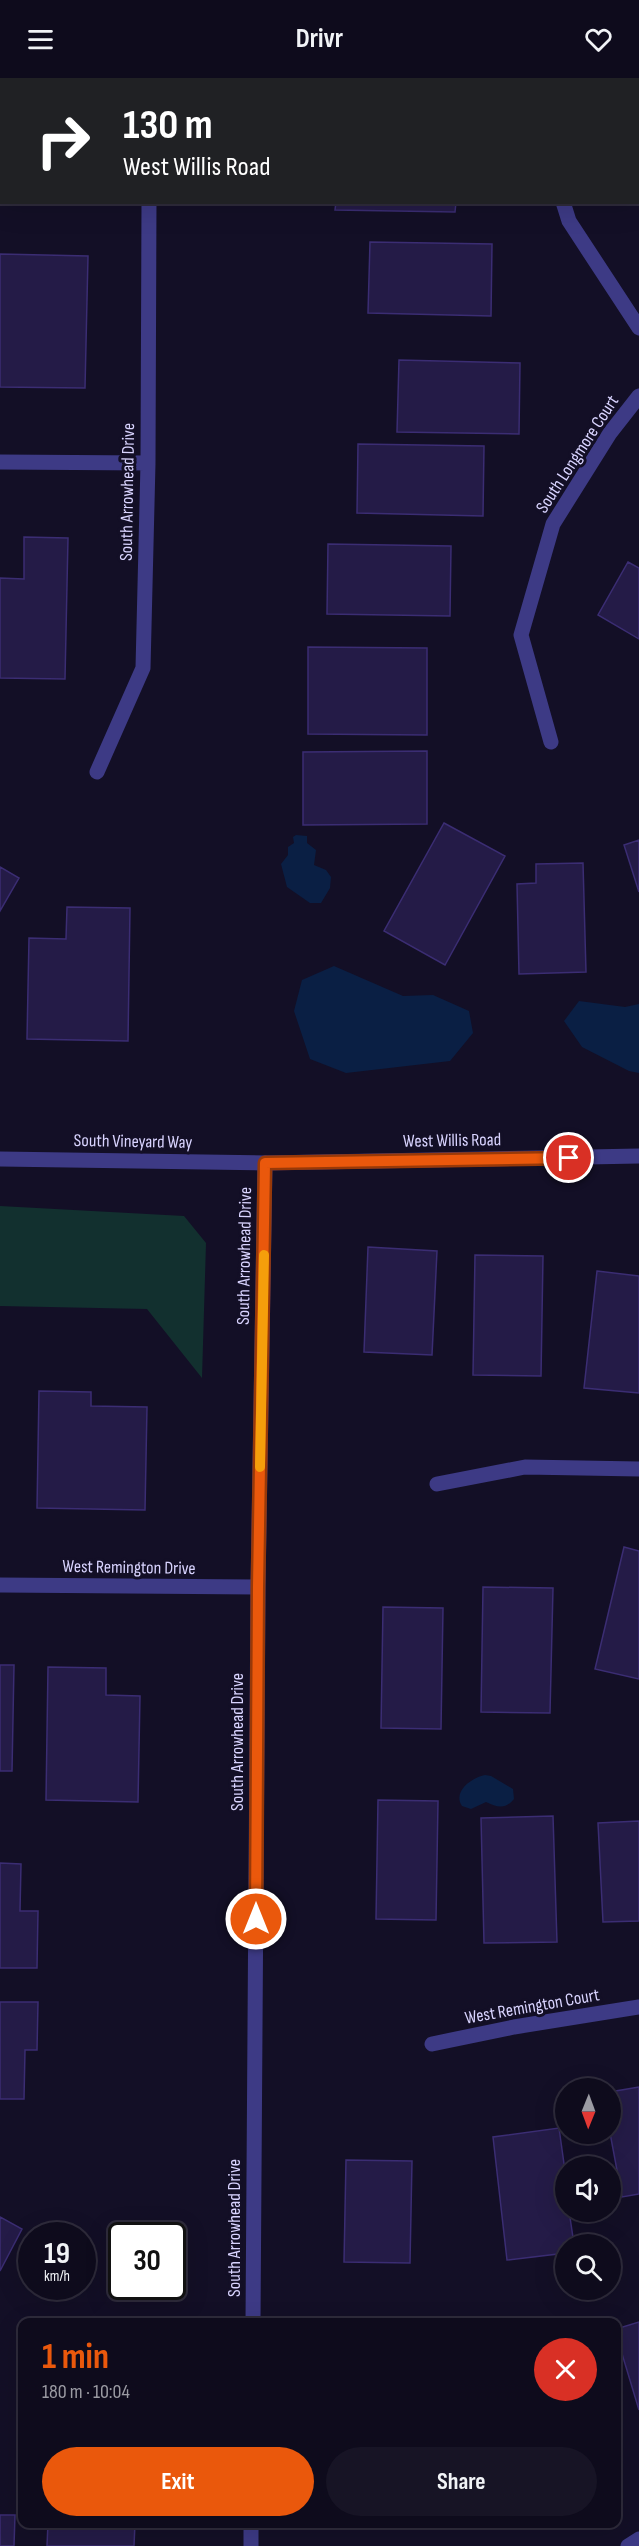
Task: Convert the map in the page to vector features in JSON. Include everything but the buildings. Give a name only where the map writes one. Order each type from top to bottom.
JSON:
[{"type":"street","name":"South Arrowhead Drive","points":[[97,772],[143,668],[148,463],[150,204]]},
{"type":"street","points":[[564,204],[569,221],[639,328]]},
{"type":"street","name":"South Longmore Court","points":[[551,742],[521,635],[553,524],[610,433],[639,396]]},
{"type":"street","points":[[0,462],[148,463]]},
{"type":"street","name":"West Willis Road","points":[[265,1163],[639,1156]]},
{"type":"street","name":"South Vineyard Way","points":[[0,1159],[265,1163]]},
{"type":"street","name":"South Arrowhead Drive","points":[[253,2318],[258,1587],[265,1163]]},
{"type":"street","points":[[437,1484],[525,1467],[639,1469]]},
{"type":"street","name":"West Remington Drive","points":[[0,1585],[258,1587]]},
{"type":"street","name":"West Remington Court","points":[[432,2044],[514,2026],[639,2007]]},
{"type":"street","points":[[251,2528],[251,2546]]},
{"type":"street","points":[[628,2546],[639,2539]]},
{"type":"green space","points":[[0,1206],[184,1216],[206,1243],[202,1378],[147,1309],[0,1306]]},
{"type":"water","points":[[307,836],[307,843],[316,850],[314,865],[326,870],[331,877],[330,888],[321,903],[310,903],[287,887],[281,864],[288,855],[288,847],[294,843],[293,837]]},
{"type":"water","points":[[334,966],[403,996],[433,995],[469,1011],[473,1033],[450,1061],[346,1073],[310,1059],[294,1011],[302,980]]},
{"type":"water","points":[[579,1001],[625,1007],[639,1004],[639,1073],[629,1071],[582,1047],[564,1021]]},
{"type":"water","points":[[485,1775],[513,1789],[514,1799],[504,1806],[486,1802],[471,1809],[462,1806],[460,1795],[462,1790],[470,1782]]},
{"type":"slow traffic","points":[[260,1467],[264,1255]]},
{"type":"route","points":[[256,1919],[258,1587],[265,1163],[569,1158]]}]
